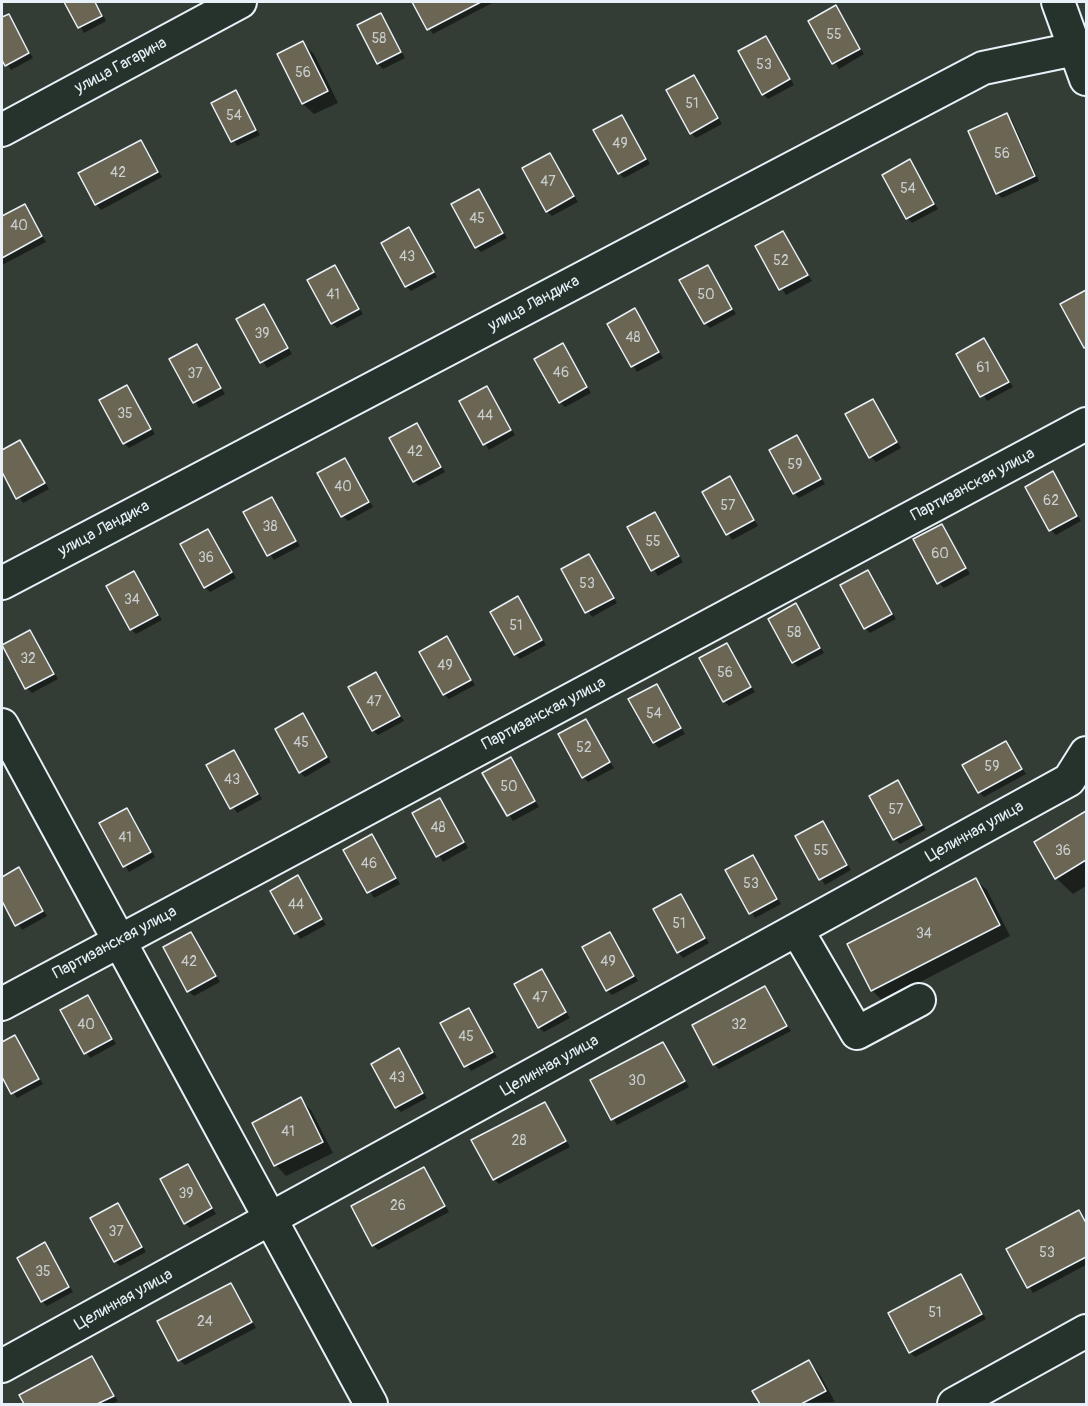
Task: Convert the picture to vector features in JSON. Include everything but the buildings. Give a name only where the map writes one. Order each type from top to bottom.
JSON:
[{"type":"street","name":"улица Гагарина","points":[[2,130],[240,2]]},
{"type":"street","points":[[1058,2],[1086,79]]},
{"type":"street","name":"улица Ландика","points":[[2,583],[983,68],[1075,49]]},
{"type":"street","name":"Партизанская улица","points":[[2,1004],[1086,424]]},
{"type":"street","points":[[2,725],[371,1404]]},
{"type":"street","name":"Целинная улица","points":[[2,1366],[1069,780],[1086,753]]},
{"type":"street","points":[[797,930],[857,1033],[919,1000]]},
{"type":"street","points":[[954,1404],[1086,1330]]}]
